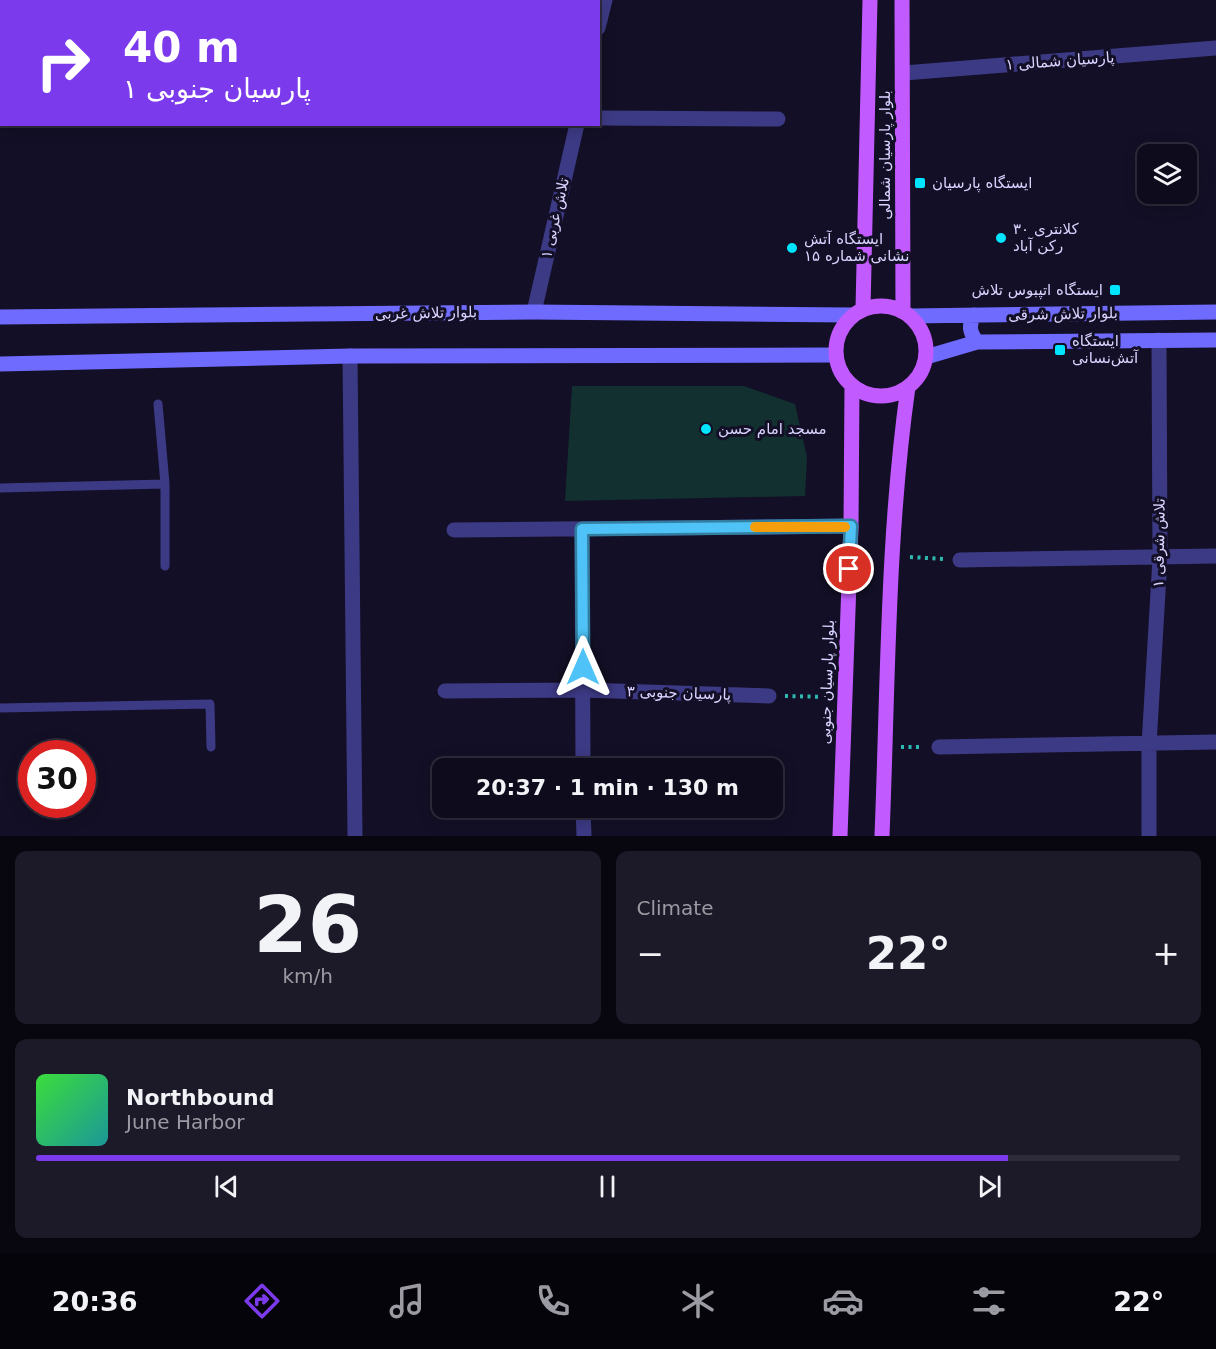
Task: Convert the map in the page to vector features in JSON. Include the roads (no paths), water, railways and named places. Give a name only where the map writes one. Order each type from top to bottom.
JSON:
[{"type":"main road","name":"بلوار پارسیان شمالی","points":[[858,312],[870,0]]},
{"type":"main road","name":"بلوار پارسیان شمالی","points":[[902,0],[907,313]]},
{"type":"main road","points":[[879,305],[907,313],[925,339],[926,357],[917,379],[895,394],[880,397],[852,386],[843,377],[836,355],[841,329],[858,312],[879,305]]},
{"type":"main road","name":"بلوار پارسیان جنوبی","points":[[840,836],[851,526],[852,386]]},
{"type":"main road","points":[[882,836],[891,556],[897,468],[908,387]]},
{"type":"street","points":[[600,20],[605,0]]},
{"type":"street","name":"۱ پارسیان شمالی","points":[[904,73],[1216,48]]},
{"type":"street","points":[[600,118],[778,119]]},
{"type":"street","name":"۱ تلاش غربی","points":[[534,312],[577,126]]},
{"type":"street","name":"بلوار تلاش غربی","points":[[0,317],[534,312],[858,312]]},
{"type":"street","name":"بلوار تلاش شرقی","points":[[907,313],[974,315],[1216,312]]},
{"type":"street","points":[[974,315],[970,323],[971,332],[977,342]]},
{"type":"street","name":"۱ تلاش شرقی","points":[[1149,836],[1149,745],[1160,558],[1159,340]]},
{"type":"street","name":"بلوار تلاش شرقی","points":[[926,357],[977,342],[1216,340]]},
{"type":"street","points":[[0,364],[350,356],[836,355]]},
{"type":"street","points":[[350,356],[355,836]]},
{"type":"street","points":[[454,530],[851,526]]},
{"type":"street","points":[[582,529],[583,758]]},
{"type":"street","points":[[960,560],[1216,556]]},
{"type":"street","name":"۳ پارسیان جنوبی","points":[[445,691],[583,690],[769,696]]},
{"type":"street","points":[[939,747],[1216,742]]},
{"type":"street","points":[[584,818],[584,836]]},
{"type":"lane","points":[[158,404],[165,484],[165,566]]},
{"type":"lane","points":[[0,488],[165,484]]},
{"type":"lane","points":[[0,708],[210,704],[211,747]]},
{"type":"place","name":"ایستگاه پارسیان","points":[[920,183]]},
{"type":"place","name":"کلانتری ۳۰ رکن آباد","points":[[1001,238]]},
{"type":"place","name":"ایستگاه آتش نشانی شماره ۱۵","points":[[792,248]]},
{"type":"place","name":"ایستگاه اتپبوس تلاش","points":[[1115,290]]},
{"type":"place","name":"ایستگاه آتش‌نسانی","points":[[1060,350]]},
{"type":"place","name":"مسجد امام حسن","points":[[706,429]]}]
